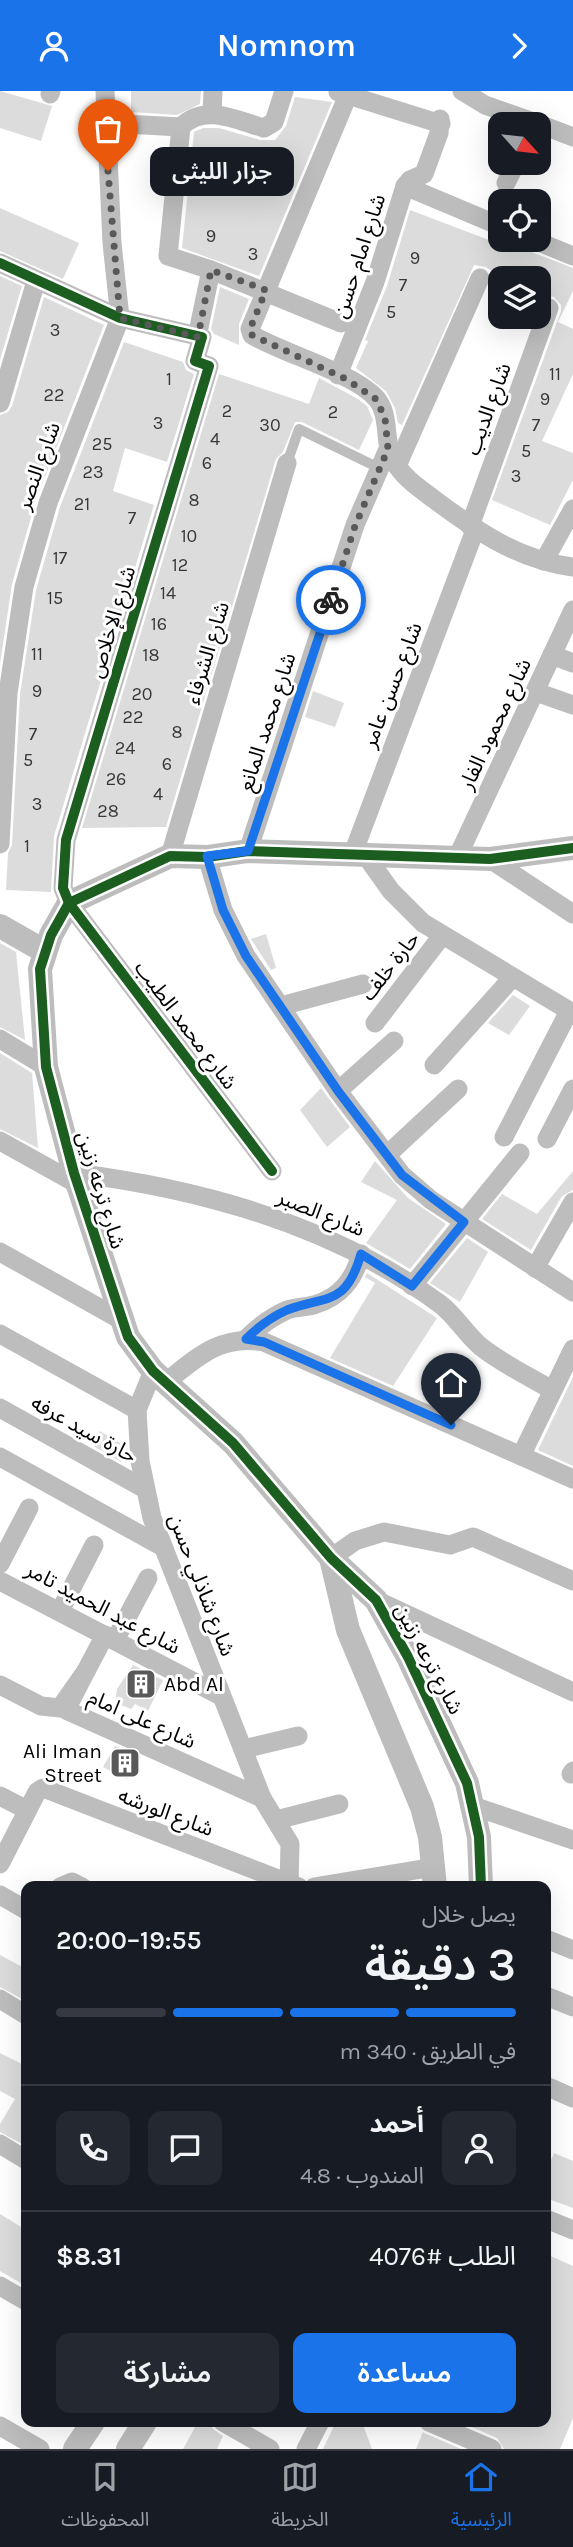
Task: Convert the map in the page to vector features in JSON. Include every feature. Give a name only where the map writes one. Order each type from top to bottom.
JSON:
[{"type":"street","points":[[104,91],[112,243],[120,318]]},
{"type":"street","points":[[212,91],[212,113]]},
{"type":"street","points":[[284,91],[274,122],[264,128],[212,113],[191,117],[181,127],[168,256],[266,290],[341,323]]},
{"type":"street","points":[[462,91],[502,111],[505,91]]},
{"type":"street","points":[[342,93],[250,329],[252,335],[338,375],[376,399],[385,418],[388,461],[472,528],[502,546],[544,561],[573,567]]},
{"type":"street","name":"شارع امام حسن","points":[[338,375],[375,282],[405,186],[410,180],[424,174],[440,121],[342,93]]},
{"type":"street","points":[[106,123],[181,127]]},
{"type":"street","points":[[551,126],[572,130]]},
{"type":"street","points":[[506,183],[510,175]]},
{"type":"street","points":[[405,186],[488,221]]},
{"type":"street","points":[[551,247],[573,256]]},
{"type":"street","points":[[0,263],[120,318],[198,337],[211,270]]},
{"type":"street","name":"شارع محمد المانع","points":[[248,851],[355,526],[480,278]]},
{"type":"street","points":[[0,403],[36,281]]},
{"type":"street","name":"شارع النصر","points":[[0,844],[8,694],[24,587],[48,503],[120,318]]},
{"type":"street","name":"شارع الديب","points":[[472,528],[542,329]]},
{"type":"street","name":"شارع الإخلاص","points":[[69,903],[63,888],[66,840],[209,366],[195,361],[202,337],[198,337]]},
{"type":"street","name":"شارع الشرفاء","points":[[170,856],[287,463]]},
{"type":"street","points":[[544,561],[573,509]]},
{"type":"street","name":"شارع حسن عامر","points":[[359,856],[472,528]]},
{"type":"street","name":"شارع محمود الفار","points":[[457,858],[573,610]]},
{"type":"street","points":[[552,655],[573,663]]},
{"type":"street","points":[[536,692],[573,705]]},
{"type":"street","points":[[69,903],[170,856],[207,856],[248,851],[490,859],[573,848]]},
{"type":"street","points":[[207,856],[231,928],[338,1091],[411,1184],[464,1222],[573,1292]]},
{"type":"street","points":[[359,856],[407,909],[441,937],[571,1012],[504,1137]]},
{"type":"street","points":[[490,859],[573,914]]},
{"type":"street","name":"شارع ترعه زنين","points":[[69,903],[44,951],[39,988],[46,1067],[76,1179],[128,1337],[159,1377],[249,1460],[331,1558],[376,1600],[408,1657],[460,1764],[479,1837],[481,1881]]},
{"type":"street","name":"شارع محمد الطيب","points":[[69,903],[272,1171]]},
{"type":"street","points":[[0,926],[44,951]]},
{"type":"street","name":"حارة خلف","points":[[375,1023],[441,937]]},
{"type":"street","points":[[434,1065],[512,978]]},
{"type":"street","points":[[281,1006],[363,984]]},
{"type":"street","points":[[0,1039],[46,1067]]},
{"type":"street","points":[[338,1091],[394,1041]]},
{"type":"street","points":[[387,1155],[457,1089]]},
{"type":"street","points":[[547,1139],[573,1089]]},
{"type":"street","points":[[0,1142],[76,1179]]},
{"type":"street","points":[[412,1286],[520,1153]]},
{"type":"street","name":"شارع الصبر","points":[[76,1179],[150,1182],[225,1202],[297,1226],[361,1254],[442,1305],[487,1351],[552,1390]]},
{"type":"street","points":[[535,1268],[573,1202]]},
{"type":"street","points":[[0,1252],[121,1319]]},
{"type":"street","points":[[246,1339],[265,1322],[288,1310],[314,1305],[331,1298],[346,1287],[356,1271],[361,1254]]},
{"type":"street","points":[[0,1334],[137,1410]]},
{"type":"street","points":[[159,1377],[226,1341],[246,1339],[264,1342],[573,1479]]},
{"type":"street","points":[[521,1456],[573,1349]]},
{"type":"street","name":"شارع شاذلي حسن","points":[[159,1377],[137,1410],[145,1489],[161,1546],[262,1798],[289,1844],[294,1881]]},
{"type":"street","name":"حارة سيد عرفه","points":[[0,1408],[145,1489]]},
{"type":"street","points":[[0,1457],[161,1546]]},
{"type":"street","points":[[0,1564],[29,1508]]},
{"type":"street","points":[[331,1558],[355,1541],[384,1532],[450,1545],[478,1537],[573,1581]]},
{"type":"street","points":[[60,1611],[94,1545]]},
{"type":"street","name":"شارع ترعه زنين","points":[[331,1558],[348,1630],[422,1807],[434,1877]]},
{"type":"street","points":[[86,1671],[148,1578]]},
{"type":"street","name":"شارع عبد الحميد تامر","points":[[0,1580],[221,1696]]},
{"type":"street","points":[[376,1600],[573,1692]]},
{"type":"street","name":"شارع على امام","points":[[0,1685],[41,1706],[60,1708],[86,1671]]},
{"type":"street","name":"شارع على امام","points":[[86,1671],[66,1710],[262,1798]]},
{"type":"street","points":[[243,1749],[298,1736]]},
{"type":"street","name":"شارع الورشه","points":[[27,1810],[38,1790],[45,1789],[284,1881]]},
{"type":"street","points":[[0,1796],[27,1810],[0,1864]]},
{"type":"street","points":[[275,1820],[339,1804]]},
{"type":"street","points":[[473,1806],[573,1840]]},
{"type":"street","points":[[386,1881],[434,1877]]},
{"type":"street","points":[[0,1895],[21,1907]]},
{"type":"street","points":[[551,1941],[573,1950]]},
{"type":"street","points":[[551,1998],[573,2007]]},
{"type":"street","points":[[0,1999],[21,2012]]},
{"type":"street","points":[[551,2088],[573,2098]]},
{"type":"street","points":[[0,2144],[21,2153]]},
{"type":"street","points":[[551,2221],[573,2230]]},
{"type":"street","points":[[0,2286],[21,2298]]},
{"type":"street","points":[[0,2426],[40,2449]]},
{"type":"street","points":[[75,2449],[90,2427]]},
{"type":"street","points":[[128,2449],[142,2427]]},
{"type":"street","points":[[232,2427],[270,2449]]},
{"type":"street","points":[[306,2449],[317,2427]]},
{"type":"street","points":[[441,2427],[492,2449]]},
{"type":"lane","points":[[287,463],[299,429],[388,461]]},
{"type":"building","points":[[0,91],[52,106],[41,141],[0,128]]},
{"type":"building","points":[[131,91],[201,91],[200,104],[177,115],[131,112]]},
{"type":"building","points":[[295,97],[332,102],[259,276],[182,248],[194,132],[203,128],[219,128],[260,140],[275,140],[286,126]]},
{"type":"building","points":[[0,208],[79,243],[63,279],[0,251]]},
{"type":"building","points":[[410,210],[488,240],[488,252],[532,252],[573,268],[573,291],[558,322],[573,329],[573,374],[542,441],[573,453],[573,480],[550,525],[492,500],[561,311],[561,305],[551,297],[551,266],[488,266],[488,268],[474,265],[402,425],[398,423],[395,408],[386,391],[356,368],[387,286]]},
{"type":"building","points":[[0,276],[22,286],[0,360]]},
{"type":"building","points":[[220,287],[249,299],[239,324],[239,345],[214,334],[211,329]]},
{"type":"building","points":[[44,297],[104,325],[36,500],[12,584],[0,664],[0,415],[8,412],[12,406]]},
{"type":"building","points":[[124,342],[183,362],[186,370],[194,374],[167,462],[125,448],[113,491],[154,505],[54,836],[51,892],[6,890],[8,853],[12,845],[20,694],[36,590],[60,507]]},
{"type":"building","points":[[219,374],[309,404],[319,378],[367,406],[373,420],[359,450],[302,422],[295,422],[283,452],[276,459],[166,827],[82,828]]},
{"type":"building","points":[[313,691],[344,703],[335,727],[305,717]]},
{"type":"building","points":[[266,934],[276,968],[271,970],[251,939]]},
{"type":"building","points":[[0,943],[16,952],[25,1040],[0,1027]]},
{"type":"building","points":[[513,995],[530,1006],[509,1035],[488,1023]]},
{"type":"building","points":[[0,1053],[32,1073],[38,1148],[0,1129]]},
{"type":"building","points":[[321,1088],[350,1127],[327,1147],[300,1110]]},
{"type":"building","points":[[375,1161],[408,1198],[446,1224],[410,1269],[366,1243],[397,1200],[361,1182]]},
{"type":"building","points":[[573,1171],[573,1190],[562,1196],[531,1250],[482,1219],[502,1194],[537,1214]]},
{"type":"building","points":[[467,1238],[488,1252],[460,1302],[430,1283]]},
{"type":"building","points":[[367,1273],[437,1318],[393,1386],[330,1358],[375,1283],[365,1277]]},
{"type":"building","points":[[573,1377],[573,1466],[538,1450]]},
{"type":"building","points":[[100,1431],[127,1447],[121,1462],[92,1445]]},
{"type":"building","name":"Abd Al","points":[[133,1665],[163,1680],[148,1711],[135,1704],[131,1709],[115,1703],[117,1689]]},
{"type":"building","name":"Ali Iman Street","points":[[115,1746],[141,1757],[127,1779],[103,1767]]},
{"type":"building","points":[[0,1955],[21,1966],[21,1998],[0,1987]]},
{"type":"building","points":[[0,2053],[21,2064],[21,2143],[0,2132],[0,2124],[15,2099],[0,2091]]},
{"type":"building","points":[[554,2153],[573,2161],[573,2208],[551,2200],[551,2160]]},
{"type":"building","points":[[0,2214],[21,2227],[21,2283],[0,2271]]},
{"type":"building","points":[[551,2256],[573,2266],[573,2418],[560,2449],[504,2449],[497,2438],[472,2427],[551,2427]]},
{"type":"building","points":[[195,2427],[212,2427],[223,2436],[217,2449],[183,2449]]},
{"type":"building","points":[[334,2427],[364,2427],[372,2449],[323,2449]]},
{"type":"building","points":[[424,2433],[461,2449],[416,2449]]},
{"type":"cycle path","points":[[0,263],[120,318],[202,337],[195,361],[209,366],[66,840],[63,888],[69,903],[272,1171]]},
{"type":"cycle path","points":[[481,1881],[479,1837],[467,1783],[408,1657],[376,1600],[331,1558],[233,1443],[153,1371],[128,1337],[74,1173],[46,1067],[40,969],[51,935],[69,903],[170,856],[207,857],[248,851],[490,859],[573,848]]},
{"type":"way so far","points":[[108,171],[120,318],[198,337],[211,270],[266,290],[250,329],[252,335],[346,379],[376,399],[385,418],[388,449],[355,526],[331,600]]},
{"type":"place","name":"جزار الليثى","points":[[108,171]]},
{"type":"place","name":"Abd Al","points":[[141,1684]]},
{"type":"place","name":"Ali Iman Street","points":[[125,1763]]},
{"type":"route","points":[[331,600],[248,851],[207,856],[223,910],[246,956],[338,1091],[402,1175],[431,1200],[464,1222],[412,1286],[361,1254],[356,1271],[346,1287],[331,1298],[314,1305],[288,1310],[265,1322],[246,1339],[264,1342],[451,1425]]}]
